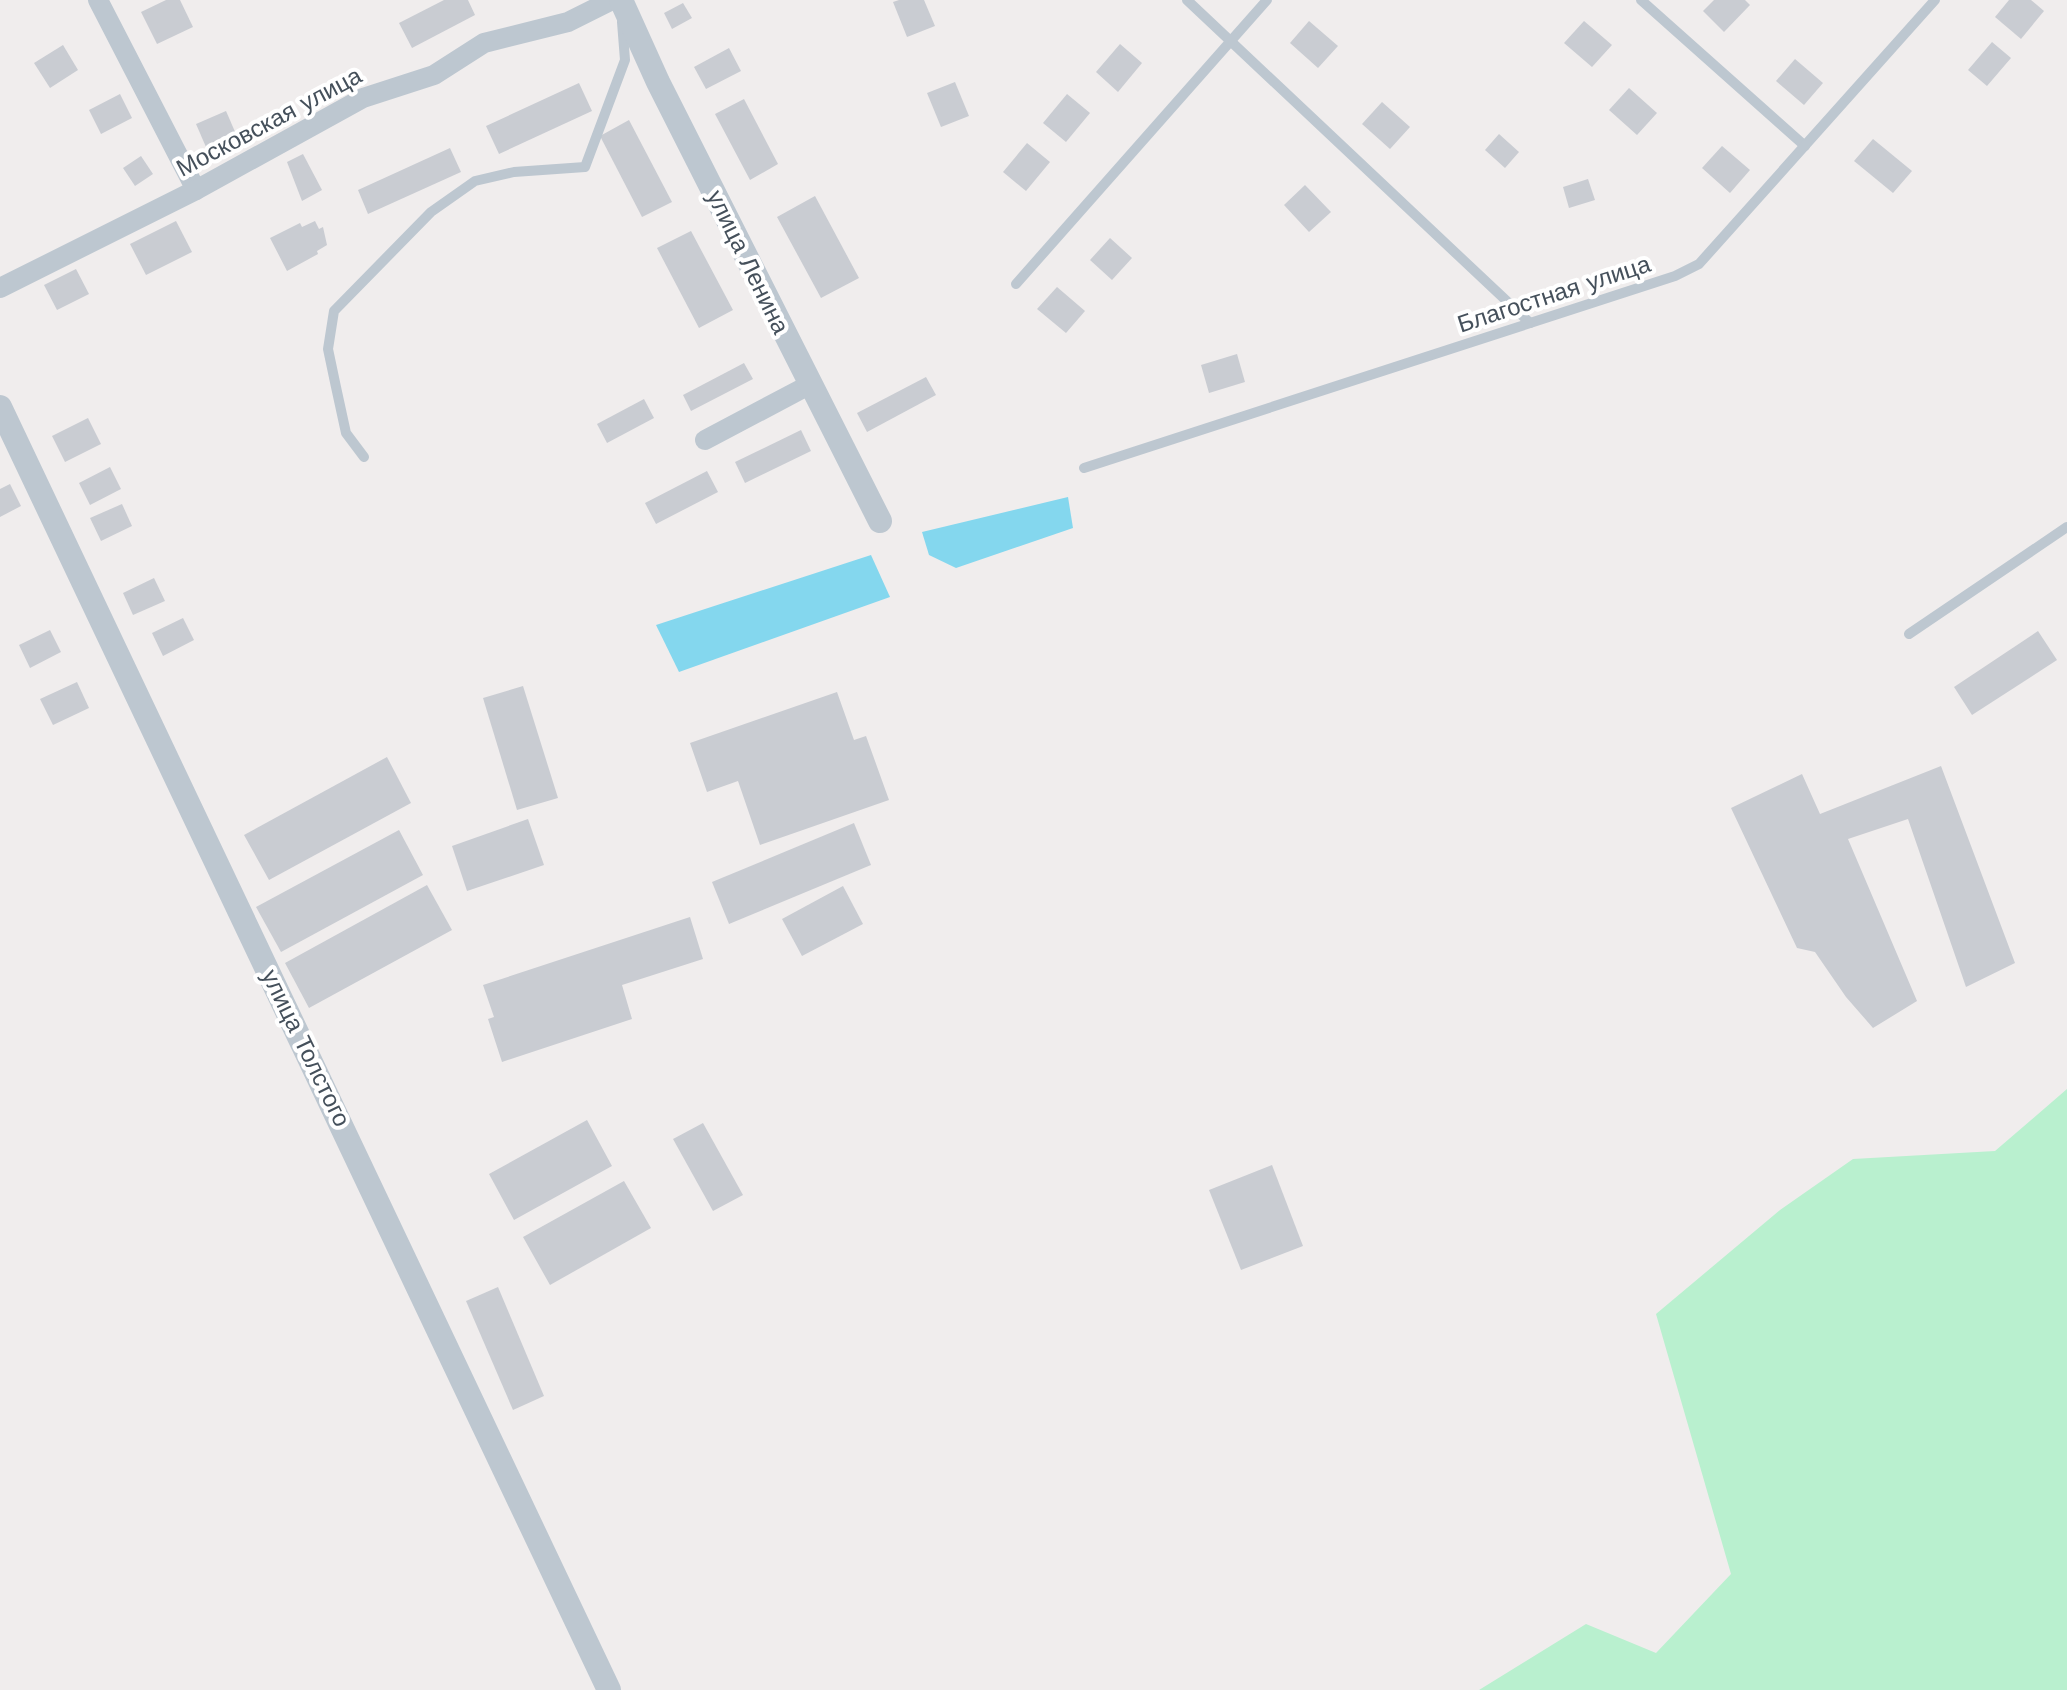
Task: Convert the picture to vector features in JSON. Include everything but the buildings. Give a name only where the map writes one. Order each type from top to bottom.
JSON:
[{"type":"street","points":[[98,0],[196,190]]},
{"type":"street","name":"Московская улица","points":[[0,288],[196,190],[363,98],[434,75],[484,43],[568,22],[612,0]]},
{"type":"street","name":"улица Ленина","points":[[621,0],[658,82],[880,521]]},
{"type":"street","points":[[705,440],[809,385]]},
{"type":"street","name":"улица Толстого","points":[[0,407],[609,1690]]},
{"type":"lane","points":[[364,457],[346,433],[328,349],[334,311],[431,212],[475,181],[514,172],[585,167],[625,60],[621,0]]},
{"type":"lane","points":[[1187,0],[1530,323]]},
{"type":"lane","points":[[1016,284],[1267,0]]},
{"type":"lane","points":[[1641,0],[1805,146]]},
{"type":"lane","name":"Благостная улица","points":[[1084,468],[1675,276],[1699,264],[1935,0]]},
{"type":"lane","points":[[1909,634],[2067,527]]},
{"type":"green space","points":[[2067,1089],[2067,1690],[1479,1690],[1586,1624],[1656,1653],[1731,1574],[1656,1314],[1780,1210],[1853,1159],[1995,1151]]},
{"type":"water","points":[[1068,497],[1073,528],[956,568],[929,555],[922,532]]},
{"type":"water","points":[[871,555],[890,597],[679,672],[656,625]]}]
